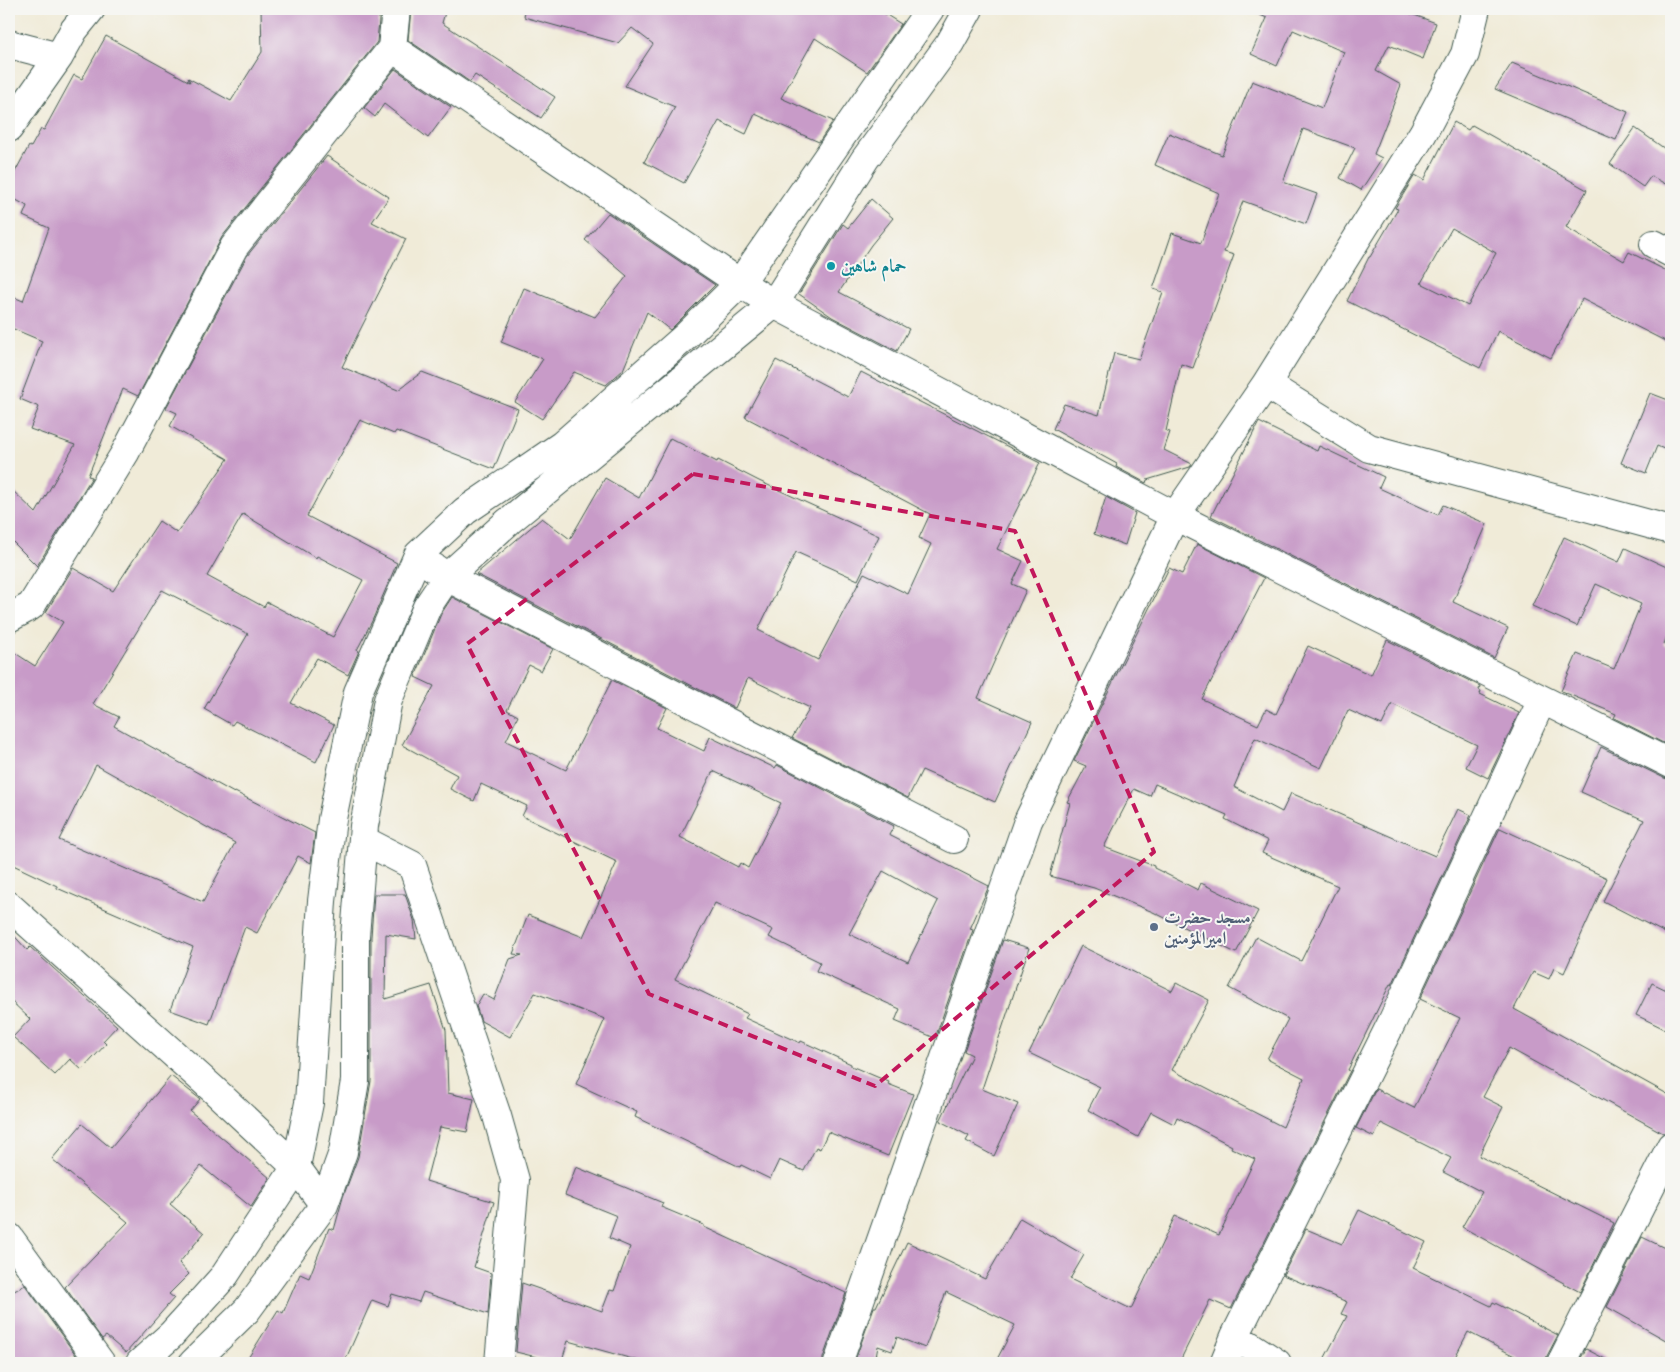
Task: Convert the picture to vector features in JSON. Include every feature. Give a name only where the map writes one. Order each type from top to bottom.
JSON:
[{"type":"street","points":[[9,128],[59,57],[74,30],[91,9]]},
{"type":"street","points":[[9,618],[31,606],[125,453],[234,247],[392,48],[396,9]]},
{"type":"street","points":[[193,1363],[247,1310],[324,1205],[343,1152],[355,1081],[355,936],[363,833],[388,700],[427,607],[447,577],[509,521],[573,452],[740,283],[930,9]]},
{"type":"street","points":[[140,1363],[171,1335],[225,1275],[296,1167],[309,1103],[322,901],[332,819],[358,692],[418,555],[465,511],[573,452],[774,304],[865,159],[950,43],[969,9]]},
{"type":"street","points":[[838,1363],[1028,821],[1175,516],[1266,384],[1423,133],[1466,54],[1476,9]]},
{"type":"street","points":[[9,44],[59,57]]},
{"type":"street","points":[[392,48],[774,304],[1175,516],[1671,764]]},
{"type":"street","points":[[1266,384],[1369,448],[1671,530]]},
{"type":"street","points":[[418,555],[447,577],[954,839]]},
{"type":"street","points":[[1224,1363],[1235,1336],[1392,1022],[1542,700]]},
{"type":"street","points":[[332,819],[363,833],[412,865],[497,1116],[516,1180],[499,1363]]},
{"type":"street","points":[[9,906],[214,1090],[296,1167],[324,1205]]},
{"type":"street","points":[[1561,1363],[1671,1146]]},
{"type":"street","points":[[9,1237],[100,1363]]},
{"type":"street","points":[[1235,1336],[1276,1363]]},
{"type":"highlighted area","points":[[693,474],[1015,531],[1154,852],[875,1086],[649,994],[467,644]]},
{"type":"building","points":[[261,9],[380,9],[377,42],[222,237],[138,396],[123,389],[88,476],[92,477],[37,566],[9,538],[9,487],[36,513],[75,445],[30,429],[39,407],[20,399],[42,341],[9,327],[9,295],[23,301],[49,228],[23,216],[27,206],[9,196],[9,183],[29,146],[31,147],[41,129],[44,130],[74,75],[82,79],[106,36],[190,82],[188,78],[231,101],[262,52]]},
{"type":"building","points":[[411,9],[446,9],[442,23],[555,97],[541,118],[475,75],[470,82],[408,40]]},
{"type":"building","points":[[525,9],[877,9],[901,24],[867,72],[815,38],[781,98],[833,121],[819,142],[755,114],[746,134],[719,121],[684,183],[644,162],[675,107],[625,86],[653,44],[632,28],[618,43],[524,17]]},
{"type":"building","points":[[1246,9],[1398,9],[1436,23],[1423,59],[1389,45],[1376,71],[1401,85],[1374,154],[1382,158],[1361,190],[1340,178],[1355,148],[1303,129],[1283,182],[1317,194],[1306,224],[1243,201],[1224,252],[1234,255],[1193,368],[1181,364],[1166,431],[1170,432],[1164,450],[1192,464],[1190,467],[1147,480],[1146,483],[1116,467],[1117,464],[1053,429],[1064,404],[1099,415],[1114,353],[1139,359],[1163,292],[1153,289],[1172,233],[1201,243],[1219,193],[1155,165],[1169,133],[1222,155],[1252,81],[1322,108],[1344,52],[1293,30],[1277,66],[1251,54],[1267,18]]},
{"type":"building","points":[[1512,63],[1628,112],[1616,140],[1495,89]]},
{"type":"building","points":[[395,69],[451,107],[428,138],[384,104],[375,117],[364,108]]},
{"type":"building","points":[[1454,122],[1468,130],[1472,125],[1587,190],[1566,227],[1624,261],[1629,252],[1671,273],[1671,344],[1582,299],[1551,358],[1498,331],[1480,368],[1347,301],[1369,257],[1398,209],[1395,208],[1415,175],[1424,180]],"holes":[[[1452,228],[1496,253],[1468,306],[1421,283]]]},
{"type":"building","points":[[1635,128],[1671,153],[1671,187],[1651,176],[1643,187],[1610,164]]},
{"type":"building","points":[[327,156],[389,197],[372,222],[406,239],[342,367],[398,390],[422,372],[518,409],[494,469],[396,431],[394,434],[360,420],[307,516],[397,563],[372,621],[357,650],[359,651],[348,675],[317,658],[291,703],[334,725],[316,762],[235,721],[232,725],[204,709],[248,634],[162,590],[93,704],[119,717],[114,726],[234,793],[315,833],[311,863],[298,856],[257,933],[245,927],[209,1024],[170,1010],[193,947],[57,888],[57,886],[9,863],[9,649],[35,666],[63,622],[46,612],[73,568],[113,591],[159,521],[177,533],[228,459],[170,426],[177,413],[166,408],[247,256]],"holes":[[[243,514],[316,558],[317,556],[363,580],[333,637],[267,602],[264,607],[207,576]],[[96,765],[235,843],[203,902],[59,840]]]},
{"type":"building","points":[[871,199],[893,218],[871,245],[839,292],[909,329],[897,351],[832,317],[799,294],[843,224],[848,228]]},
{"type":"building","points":[[608,213],[715,285],[670,330],[647,312],[623,370],[606,385],[574,372],[542,419],[515,402],[543,359],[501,342],[524,288],[595,317],[627,276],[585,240]]},
{"type":"building","points":[[776,360],[848,397],[861,372],[1040,463],[997,549],[1023,561],[1012,584],[1026,590],[978,698],[1032,722],[995,802],[922,770],[908,798],[792,738],[810,708],[748,678],[735,708],[476,574],[542,518],[570,539],[605,478],[639,498],[670,438],[717,462],[718,460],[879,536],[858,580],[796,552],[758,630],[818,660],[864,573],[908,594],[931,544],[919,538],[930,514],[745,417]]},
{"type":"building","points":[[1650,393],[1671,401],[1671,452],[1657,446],[1646,473],[1621,463]]},
{"type":"building","points":[[1259,422],[1317,451],[1319,446],[1384,477],[1379,488],[1438,515],[1443,505],[1487,524],[1453,602],[1508,628],[1494,658],[1211,516]]},
{"type":"building","points":[[1106,497],[1135,513],[1125,545],[1094,534]]},
{"type":"building","points":[[1564,537],[1619,562],[1625,548],[1671,569],[1671,625],[1664,644],[1671,647],[1671,747],[1614,718],[1616,714],[1561,691],[1577,654],[1614,669],[1641,604],[1596,584],[1577,626],[1532,606]]},
{"type":"building","points":[[1197,544],[1264,578],[1202,699],[1258,725],[1266,709],[1276,714],[1308,646],[1371,675],[1387,640],[1480,686],[1480,694],[1519,713],[1488,778],[1466,767],[1477,745],[1392,704],[1382,725],[1348,710],[1321,768],[1255,738],[1234,787],[1282,812],[1291,793],[1435,856],[1458,809],[1471,815],[1392,985],[1390,984],[1348,1070],[1350,1071],[1231,1309],[1210,1300],[1179,1363],[995,1363],[1015,1325],[946,1292],[925,1348],[897,1337],[892,1351],[878,1346],[875,1363],[854,1363],[874,1307],[876,1307],[907,1242],[985,1279],[1020,1218],[1084,1255],[1070,1279],[1131,1309],[1175,1216],[1219,1235],[1255,1159],[1231,1148],[1232,1146],[1177,1117],[1174,1124],[1151,1112],[1138,1137],[1088,1110],[1100,1087],[1029,1053],[1081,946],[1172,991],[1176,983],[1209,1000],[1172,1070],[1283,1127],[1304,1078],[1267,1059],[1288,1019],[1229,988],[1256,937],[1301,961],[1338,886],[1262,853],[1268,841],[1225,819],[1227,815],[1155,784],[1150,796],[1134,789],[1104,847],[1154,866],[1154,868],[1198,890],[1201,883],[1258,911],[1236,953],[1153,912],[1094,888],[1050,876],[1070,803],[1067,802],[1086,766],[1074,761],[1169,568],[1182,574]]},
{"type":"building","points":[[452,597],[553,649],[541,671],[529,665],[507,710],[518,716],[506,741],[566,770],[612,680],[667,708],[657,728],[704,751],[710,737],[775,768],[777,765],[894,826],[889,835],[989,886],[970,929],[973,930],[935,1038],[895,1021],[900,1009],[816,971],[820,962],[769,937],[773,930],[715,903],[675,979],[748,1014],[745,1018],[800,1043],[801,1041],[851,1064],[851,1066],[889,1082],[888,1084],[913,1094],[888,1156],[828,1132],[820,1149],[816,1147],[804,1171],[779,1160],[770,1179],[741,1165],[740,1167],[635,1117],[637,1112],[576,1084],[605,1019],[535,993],[510,1037],[481,1021],[476,1006],[483,994],[494,1000],[510,959],[522,955],[513,954],[528,915],[583,937],[617,862],[522,816],[527,806],[481,784],[474,801],[450,789],[457,775],[402,745],[434,686],[415,677],[441,614]],"holes":[[[713,771],[781,803],[748,868],[740,863],[738,867],[680,837]],[[883,871],[938,901],[908,962],[849,934]]]},
{"type":"building","points":[[1601,747],[1671,780],[1671,936],[1603,901],[1644,820],[1581,792]]},
{"type":"building","points":[[1500,828],[1607,878],[1564,973],[1554,968],[1549,979],[1533,972],[1514,1009],[1671,1096],[1671,1131],[1663,1133],[1509,1048],[1483,1097],[1503,1107],[1479,1156],[1614,1223],[1580,1292],[1462,1227],[1482,1192],[1443,1172],[1451,1158],[1381,1123],[1374,1137],[1356,1128],[1376,1089],[1414,1108],[1460,1018],[1420,999]]},
{"type":"building","points":[[374,894],[405,894],[414,920],[416,939],[386,934],[385,999],[431,985],[446,1030],[448,1093],[474,1099],[467,1132],[440,1127],[426,1181],[494,1202],[474,1267],[491,1273],[488,1314],[423,1292],[419,1302],[392,1294],[388,1306],[372,1300],[344,1363],[245,1363],[278,1310],[283,1313],[300,1274],[309,1278],[329,1228],[334,1230],[343,1197],[358,1157],[371,1081],[371,937]]},
{"type":"building","points":[[9,930],[27,950],[30,947],[117,1026],[103,1041],[106,1044],[82,1070],[70,1059],[55,1075],[13,1037],[30,1019],[9,999]]},
{"type":"building","points":[[1003,940],[1029,948],[982,1089],[1018,1104],[994,1156],[966,1141],[969,1136],[940,1121],[972,1055],[964,1051]]},
{"type":"building","points":[[1652,983],[1671,992],[1671,1032],[1636,1015]]},
{"type":"building","points":[[171,1076],[200,1099],[190,1111],[270,1178],[251,1207],[201,1166],[170,1204],[204,1233],[179,1263],[189,1274],[169,1294],[174,1298],[126,1353],[106,1336],[102,1339],[65,1287],[128,1222],[52,1159],[82,1124],[111,1148]]},
{"type":"building","points":[[576,1167],[663,1203],[661,1207],[704,1225],[704,1227],[846,1293],[823,1358],[823,1363],[647,1363],[568,1341],[561,1363],[516,1352],[522,1283],[602,1311],[610,1290],[614,1291],[630,1247],[609,1238],[617,1216],[565,1195]]},
{"type":"building","points":[[1359,1210],[1426,1242],[1413,1268],[1491,1306],[1493,1302],[1558,1335],[1545,1363],[1528,1363],[1468,1332],[1452,1363],[1322,1363],[1347,1316],[1341,1314],[1347,1302],[1283,1275],[1306,1229],[1342,1244]]},
{"type":"building","points":[[1642,1237],[1671,1251],[1671,1343],[1607,1307]]},
{"type":"building","points":[[25,1285],[76,1355],[64,1363],[9,1363],[9,1294]]},
{"type":"building","points":[[1586,1349],[1613,1363],[1578,1363]]},
{"type":"place","name":"حمام شاهین","points":[[831,266]]},
{"type":"place","name":"مسجد حضرت امیرالمؤمنین","points":[[1154,927]]}]
